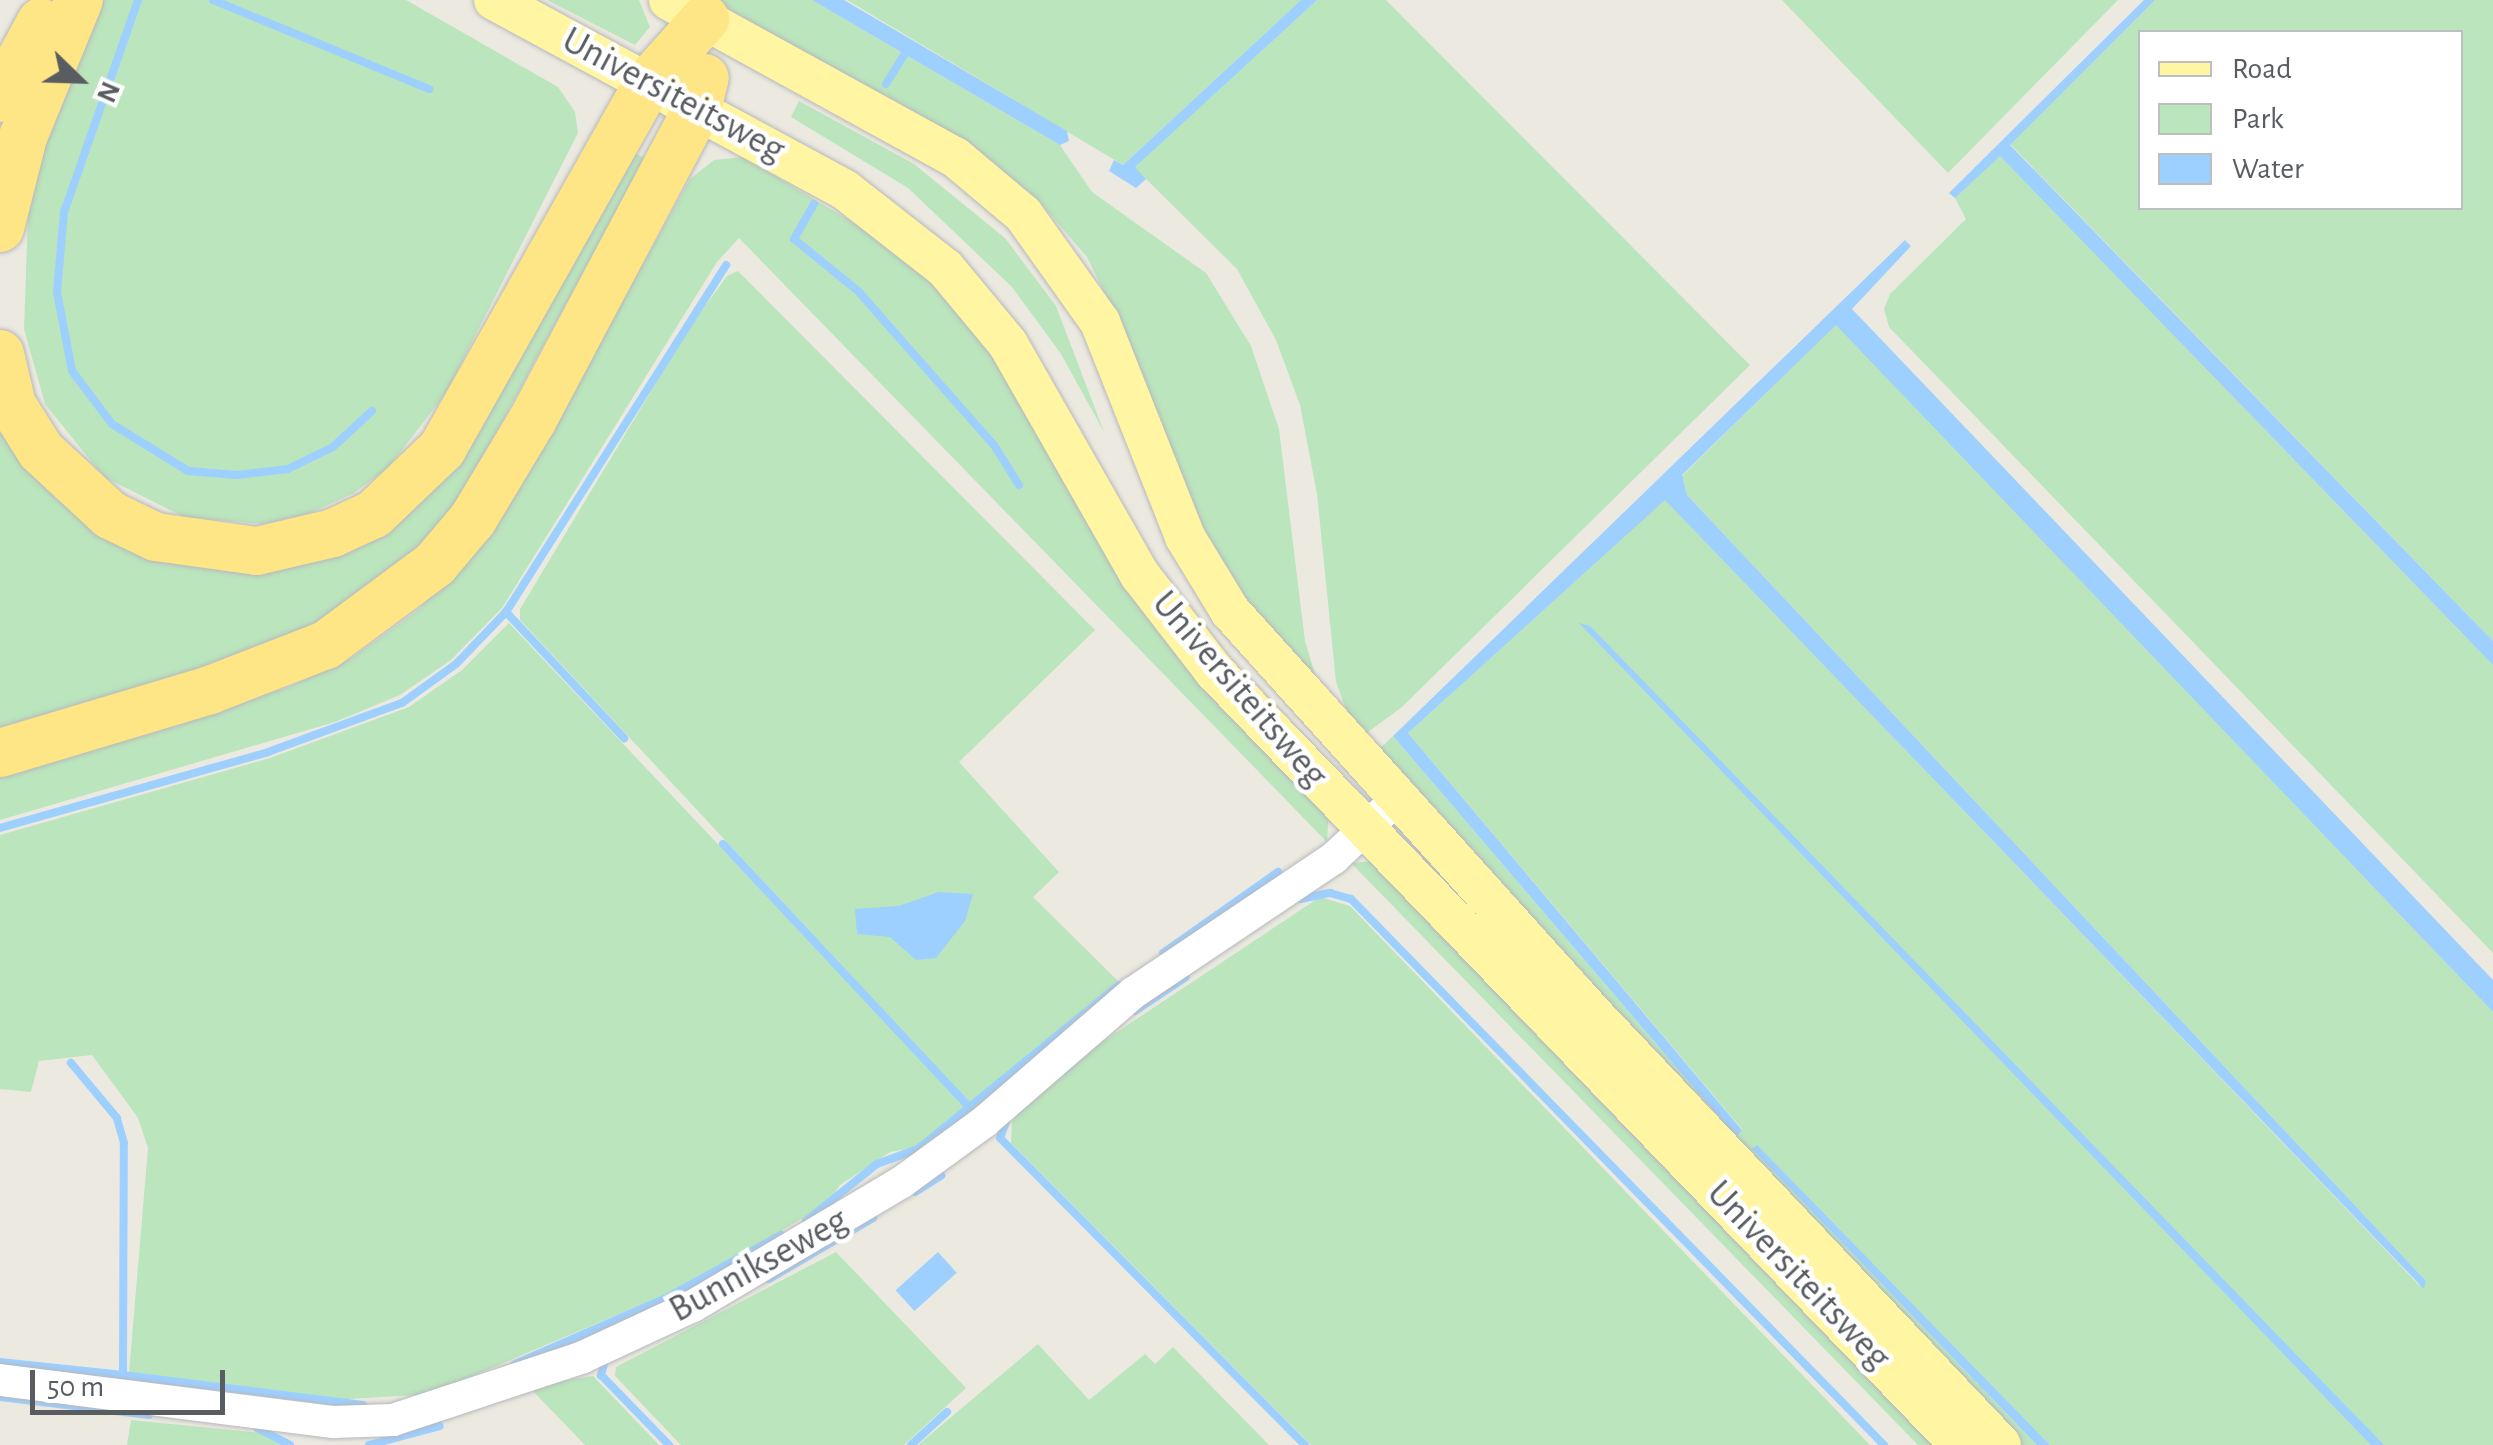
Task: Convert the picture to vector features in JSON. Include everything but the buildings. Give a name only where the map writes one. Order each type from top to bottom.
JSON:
[{"type":"highway","points":[[0,98],[52,0]]},
{"type":"highway","points":[[0,228],[23,138],[79,0]]},
{"type":"highway","points":[[0,354],[12,405],[40,451],[110,515],[156,537],[209,549],[256,551],[333,533],[374,514],[442,450],[687,10]]},
{"type":"highway","points":[[0,752],[210,690],[326,645],[408,589],[473,519],[503,473],[701,94]]},
{"type":"main road","name":"Universiteitsweg","points":[[494,0],[648,83],[701,94],[845,190],[945,268],[1008,344],[1158,602],[1364,829],[1960,1445]]},
{"type":"main road","name":"Universiteitsweg","points":[[687,10],[954,157],[1048,241],[1100,322],[1185,538],[1215,587],[1398,798],[2001,1445]]},
{"type":"main road","points":[[687,10],[701,94]]},
{"type":"street","name":"Bunnikseweg","points":[[0,1380],[353,1422],[393,1420],[459,1402],[583,1357],[708,1298],[902,1182],[984,1122],[1133,993],[1334,858],[1398,798]]},
{"type":"green space","points":[[104,0],[406,0],[558,87],[575,112],[578,133],[446,393],[388,468],[354,493],[308,514],[262,524],[184,517],[104,477],[45,404],[24,329],[28,215],[39,160]]},
{"type":"green space","points":[[547,0],[639,0],[650,27],[635,45]]},
{"type":"green space","points":[[712,0],[812,0],[1060,145],[1092,192],[1206,273],[1251,346],[1279,429],[1305,641],[1322,698],[1209,551],[1122,328],[1087,257],[1037,199],[973,148]]},
{"type":"green space","points":[[847,0],[1301,0],[1123,165]]},
{"type":"green space","points":[[1317,0],[1386,0],[1750,365],[1402,707],[1364,735],[1350,720],[1336,682],[1317,494],[1300,405],[1276,340],[1237,269],[1134,167]]},
{"type":"green space","points":[[1782,0],[2118,0],[1948,173]]},
{"type":"green space","points":[[2155,0],[2493,0],[2493,641],[2010,144]]},
{"type":"green space","points":[[799,101],[914,164],[1005,238],[1056,306],[1104,432],[1061,354],[1012,287],[908,188],[791,117]]},
{"type":"green space","points":[[628,150],[645,158],[444,529],[342,623],[0,738],[0,427],[56,499],[138,551],[228,572],[277,568],[355,546]]},
{"type":"green space","points":[[2000,155],[2493,665],[2493,953],[1889,327],[1884,309],[1890,294],[1966,219],[1955,198]]},
{"type":"green space","points":[[743,157],[879,238],[927,279],[994,356],[1329,807],[1327,842],[739,238],[717,262],[502,608],[451,660],[400,695],[335,722],[0,820],[0,774],[289,687],[352,658],[419,609],[513,499],[690,179],[714,160]]},
{"type":"green space","points":[[738,271],[1095,630],[959,762],[1059,872],[1033,897],[1118,981],[970,1103],[520,620],[520,609],[691,325],[727,276]]},
{"type":"green space","points":[[1836,324],[2493,1012],[2493,1445],[2050,1445],[1756,1146],[1753,1150],[2037,1445],[2009,1445],[1375,753],[1393,736],[1735,1136],[1742,1129],[1408,733],[1665,499],[2419,1285],[2426,1281],[1687,495],[1682,476]]},
{"type":"green space","points":[[509,623],[967,1108],[914,1148],[890,1152],[840,1185],[829,1202],[669,1293],[430,1394],[333,1400],[129,1373],[148,1148],[138,1118],[92,1055],[39,1061],[31,1092],[0,1089],[0,835],[270,758],[409,707],[462,670]]},
{"type":"green space","points":[[1376,861],[1950,1445],[1918,1445],[1351,863]]},
{"type":"green space","points":[[1320,897],[1350,906],[1870,1445],[1311,1445],[1011,1143],[1012,1122],[1033,1097],[1087,1052]]},
{"type":"green space","points":[[836,1252],[966,1388],[904,1445],[681,1445],[615,1376],[616,1367]]},
{"type":"green space","points":[[1038,1344],[1089,1400],[1145,1354],[1155,1364],[1173,1347],[1269,1445],[918,1445]]},
{"type":"green space","points":[[593,1376],[659,1445],[585,1445],[528,1386]]},
{"type":"green space","points":[[131,1420],[262,1433],[283,1445],[127,1445]]},
{"type":"water","points":[[812,0],[844,0],[1067,131],[1069,141],[1060,145]]},
{"type":"water","points":[[1301,0],[1317,0],[1135,167],[1146,179],[1136,188],[1109,171],[1114,160],[1123,165]]},
{"type":"water","points":[[2144,0],[2155,0],[2010,145],[2493,641],[2493,665],[2000,156],[1955,198],[1949,193]]},
{"type":"water","points":[[1905,240],[1911,246],[1852,309],[2493,980],[2493,1012],[1836,325],[1682,475],[1687,495],[2426,1281],[2424,1289],[1665,500],[1408,733],[1742,1130],[1736,1137],[1393,736]]},
{"type":"water","points":[[1579,623],[1590,626],[2384,1445],[2371,1445]]},
{"type":"water","points":[[939,892],[973,894],[965,921],[936,958],[916,960],[890,937],[857,934],[855,909],[899,906]]},
{"type":"water","points":[[1757,1145],[2050,1445],[2037,1445],[1752,1149]]},
{"type":"water","points":[[938,1252],[957,1273],[914,1311],[896,1290]]},
{"type":"waterway","points":[[138,0],[64,212],[57,292],[72,371],[112,424],[188,471],[237,475],[288,469],[333,447],[372,411]]},
{"type":"waterway","points":[[213,0],[429,89]]},
{"type":"waterway","points":[[886,84],[909,47]]},
{"type":"waterway","points":[[814,204],[794,239],[858,291],[994,445],[1019,485]]},
{"type":"waterway","points":[[0,828],[268,752],[402,703],[456,664],[506,612],[726,265]]},
{"type":"waterway","points":[[506,612],[624,738]]},
{"type":"waterway","points":[[723,844],[970,1108]]},
{"type":"waterway","points":[[1163,953],[1278,872]]},
{"type":"waterway","points":[[1301,899],[1330,893],[1351,899],[1884,1445]]},
{"type":"waterway","points":[[1135,1011],[1186,977]]},
{"type":"waterway","points":[[806,1221],[877,1164],[918,1149],[1119,985]]},
{"type":"waterway","points":[[0,1362],[123,1375],[124,1143],[117,1118],[71,1063]]},
{"type":"waterway","points":[[1007,1119],[1000,1138],[1305,1445]]},
{"type":"waterway","points":[[915,1192],[941,1176]]},
{"type":"waterway","points":[[769,1279],[873,1218]]},
{"type":"waterway","points":[[515,1364],[668,1297],[781,1235]]},
{"type":"waterway","points":[[605,1361],[601,1375],[669,1445]]},
{"type":"waterway","points":[[123,1375],[363,1405]]},
{"type":"waterway","points":[[0,1397],[149,1415]]},
{"type":"waterway","points":[[911,1445],[947,1412]]},
{"type":"waterway","points":[[369,1445],[440,1426]]},
{"type":"waterway","points":[[257,1428],[290,1445]]}]
